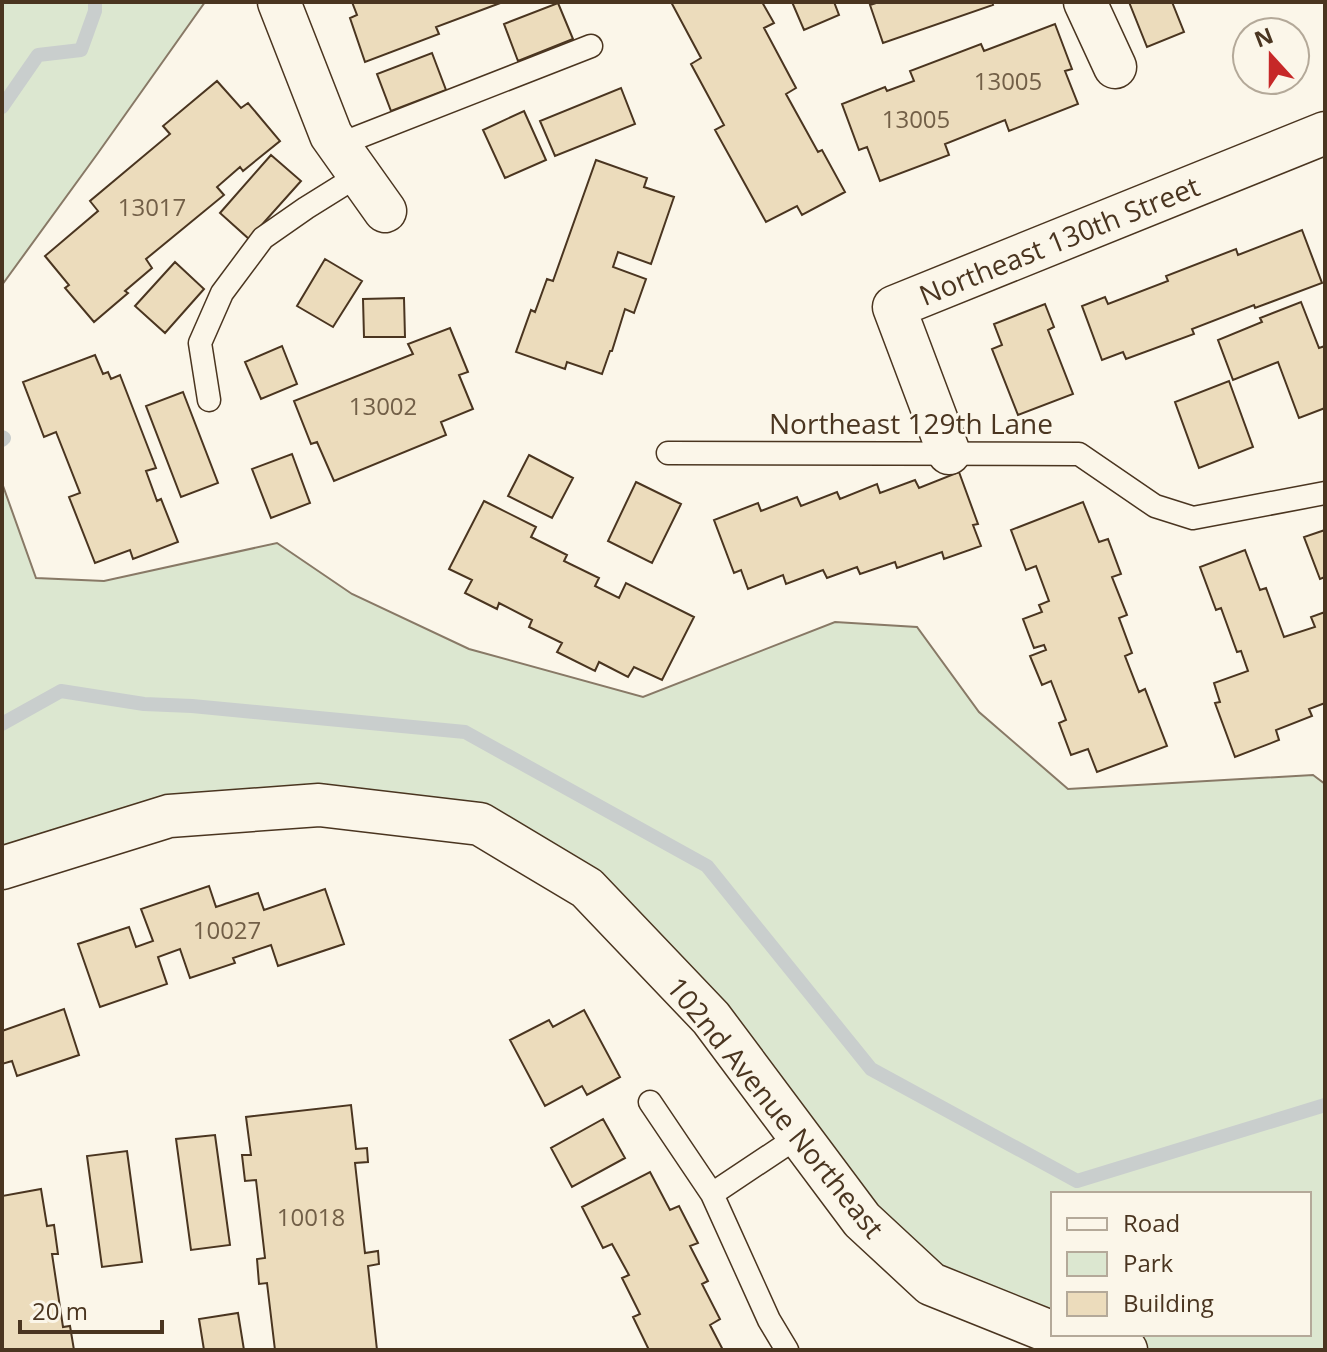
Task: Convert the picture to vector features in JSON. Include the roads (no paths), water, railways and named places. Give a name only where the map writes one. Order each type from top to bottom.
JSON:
[{"type":"street","points":[[279,2],[331,135],[385,211]]},
{"type":"street","points":[[1085,2],[1115,67]]},
{"type":"street","name":"Northeast 130th Street","points":[[949,453],[894,307],[1325,133]]},
{"type":"street","name":"102nd Avenue Northeast","points":[[2,868],[169,816],[319,805],[480,824],[587,888],[711,1018],[862,1220],[931,1284],[1051,1332]]},
{"type":"street","name":"102nd Avenue Northeast","points":[[1061,1336],[1126,1350]]},
{"type":"lane","points":[[209,400],[200,343],[222,293],[263,238],[306,208],[349,160],[591,46]]},
{"type":"lane","name":"Northeast 129th Lane","points":[[668,453],[1079,454],[1155,506],[1193,518],[1325,493]]},
{"type":"lane","points":[[650,1102],[712,1194],[769,1320],[787,1350]]},
{"type":"lane","points":[[712,1194],[799,1136]]},
{"type":"waterway","points":[[2,107],[38,55],[81,50],[95,11],[95,2]]},
{"type":"waterway","points":[[2,437],[2,440]]},
{"type":"waterway","points":[[2,724],[61,691],[144,704],[465,732],[707,866],[871,1069],[1077,1181],[1325,1105]]}]
